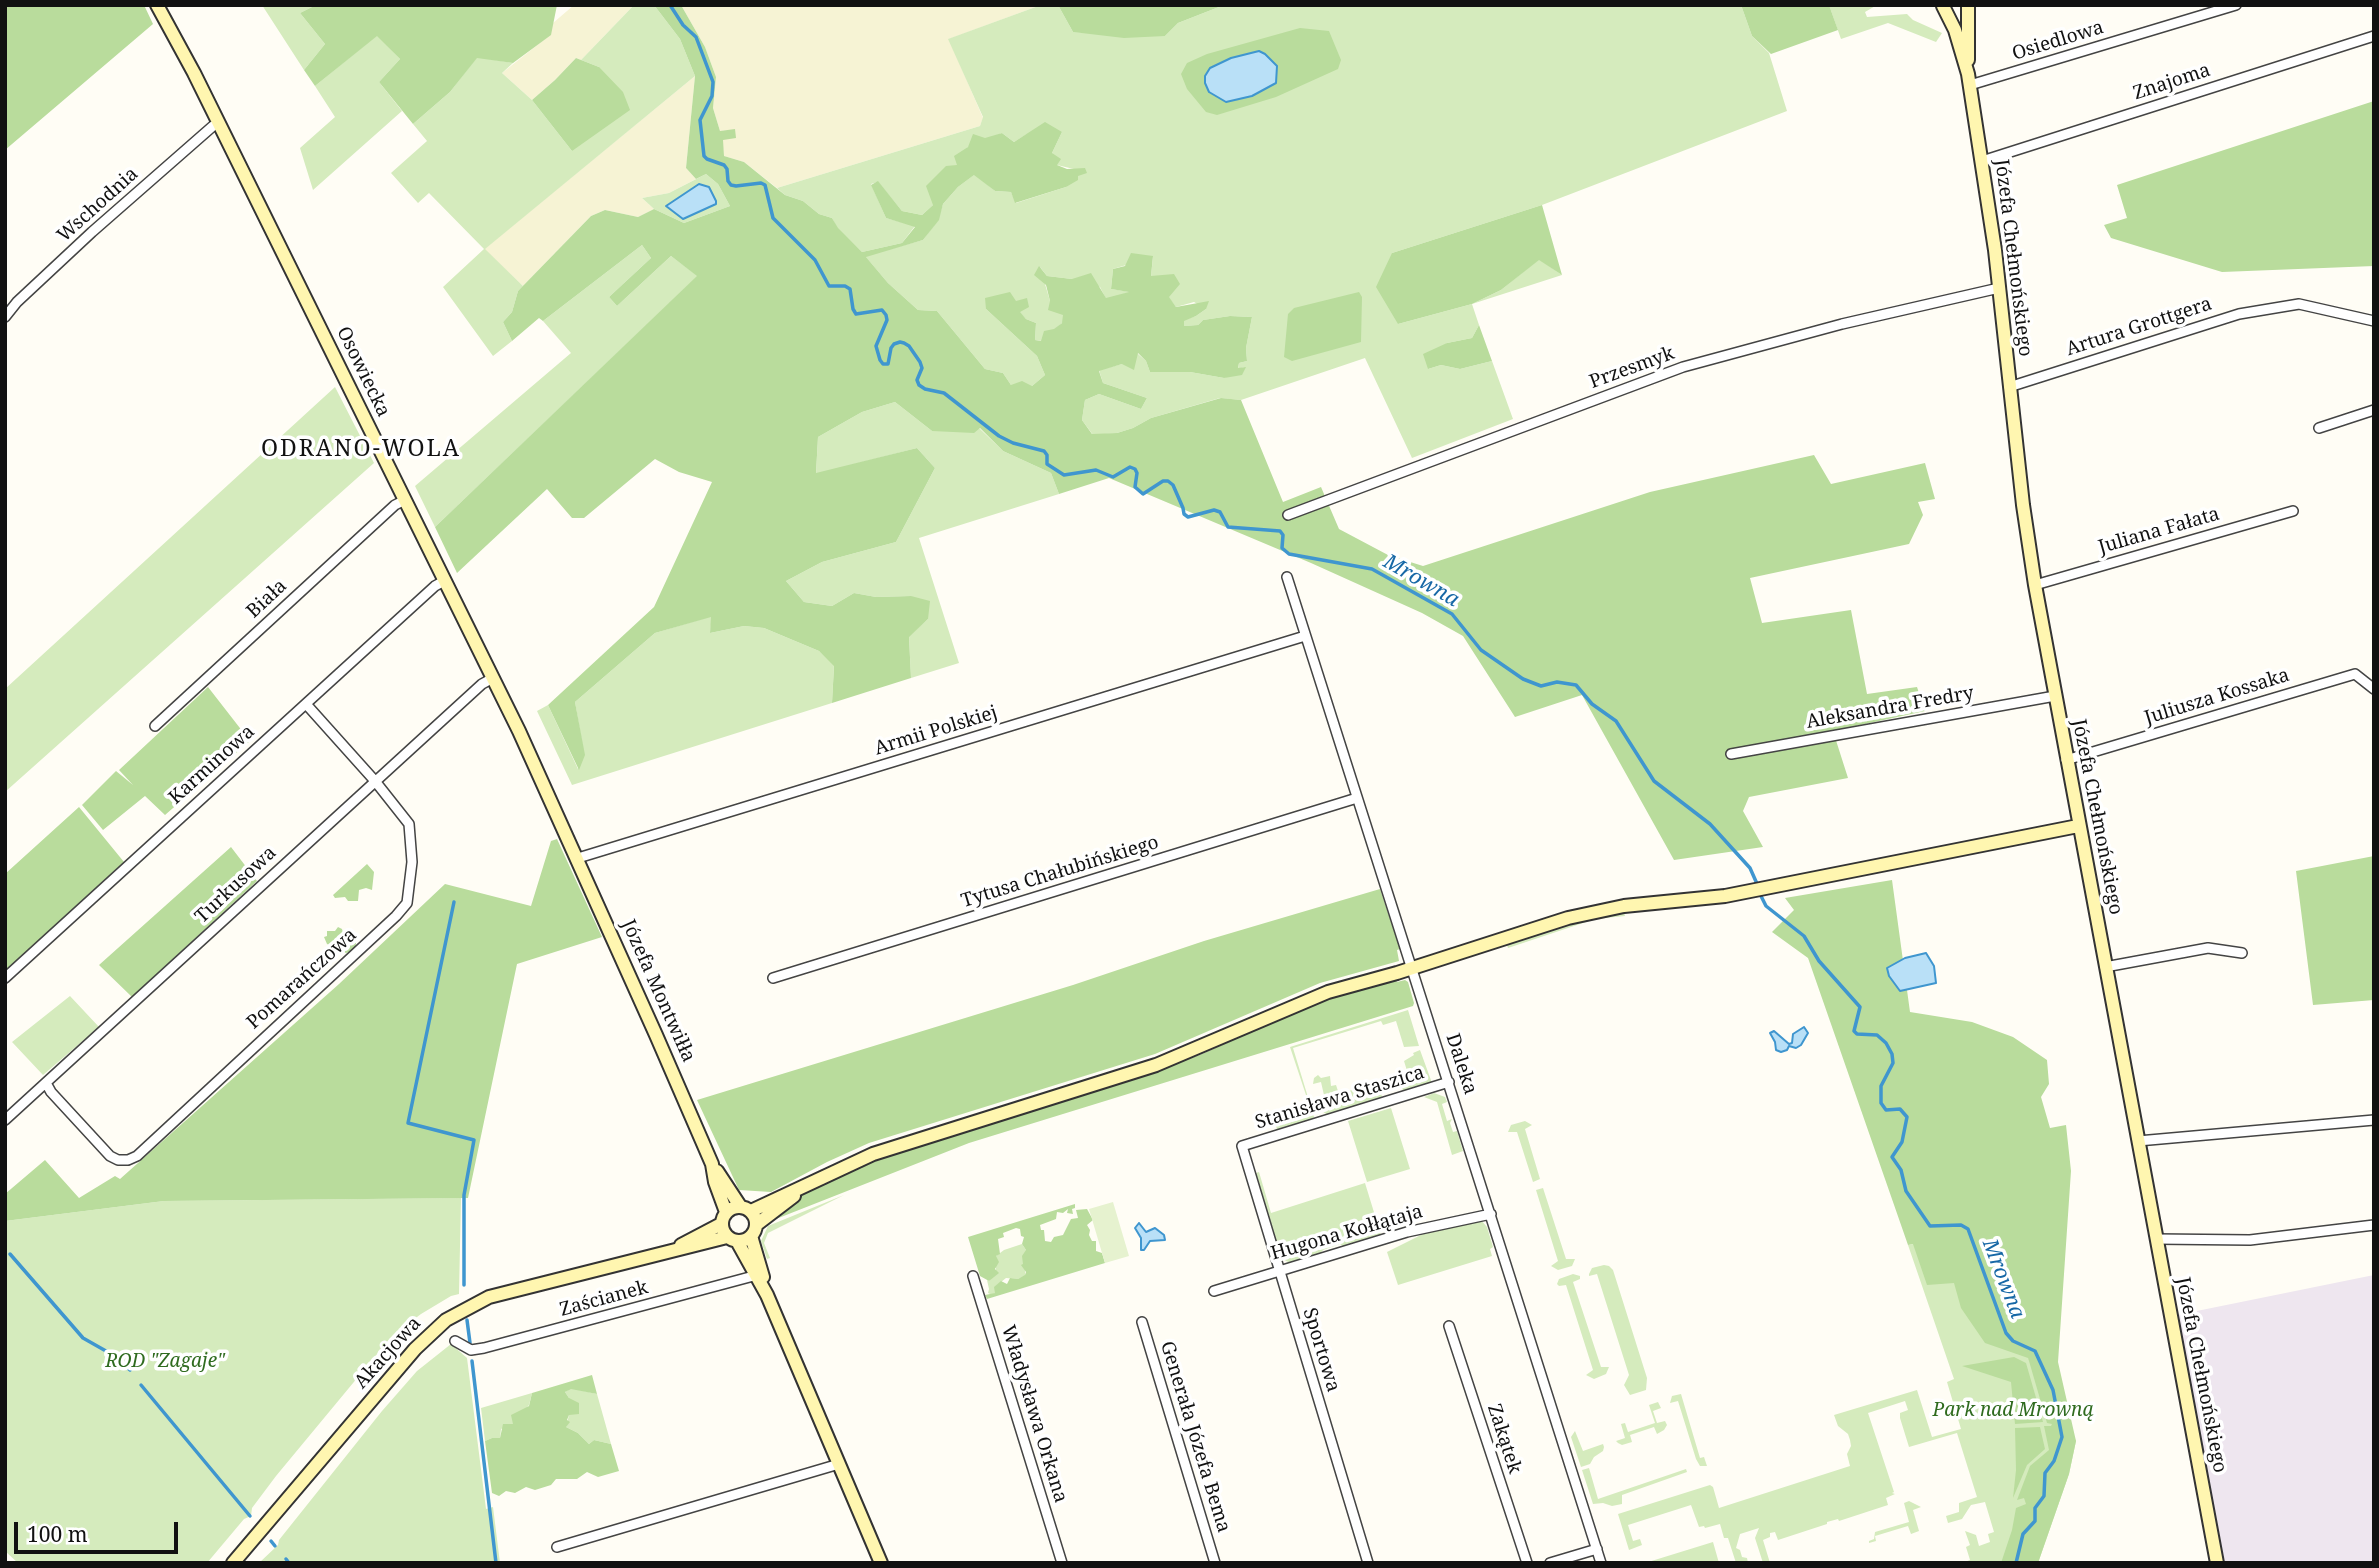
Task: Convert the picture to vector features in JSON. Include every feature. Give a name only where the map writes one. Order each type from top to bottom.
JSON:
[{"type":"street","name":"Osowiecka","points":[[157,5],[219,124],[405,500],[567,834]]},
{"type":"street","points":[[1942,6],[1960,5]]},
{"type":"street","name":"Józefa Chełmońskiego","points":[[1968,5],[1969,80]]},
{"type":"street","name":"Osiedlowa","points":[[1969,80],[2236,5]]},
{"type":"street","name":"Józefa Chełmońskiego","points":[[1942,6],[1951,18],[1969,80],[1999,289],[2035,585],[2217,1563]]},
{"type":"street","name":"Znajoma","points":[[1982,161],[2374,36]]},
{"type":"street","name":"Wschodnia","points":[[5,317],[17,302],[92,232],[213,126],[219,124]]},
{"type":"street","name":"Przesmyk","points":[[1287,515],[1683,367],[1842,324],[1999,289]]},
{"type":"street","name":"Artura Grottgera","points":[[2009,387],[2239,314],[2299,304],[2374,321]]},
{"type":"street","points":[[2319,428],[2374,410]]},
{"type":"street","name":"Biała","points":[[156,726],[395,505],[405,500]]},
{"type":"street","name":"Juliana Fałata","points":[[2035,585],[2293,511]]},
{"type":"street","name":"Daleka","points":[[1287,577],[1601,1563]]},
{"type":"street","name":"Karminowa","points":[[5,978],[435,586],[444,581]]},
{"type":"street","name":"Armii Polskiej","points":[[578,858],[1305,636]]},
{"type":"street","name":"Juliusza Kossaka","points":[[2066,760],[2355,674],[2374,689]]},
{"type":"street","name":"Turkusowa","points":[[5,1120],[482,684],[493,678]]},
{"type":"street","name":"Aleksandra Fredry","points":[[1731,754],[2055,696]]},
{"type":"street","name":"Pomarańczowa","points":[[46,1083],[110,1156],[118,1160],[128,1160],[137,1156],[397,916],[407,903],[412,862],[409,824],[375,781],[306,704]]},
{"type":"street","name":"Tytusa Chałubińskiego","points":[[773,978],[1357,798]]},
{"type":"street","points":[[805,1186],[834,1170],[873,1154],[1156,1065],[1328,992],[1544,925],[1592,912],[1744,892],[2078,826]]},
{"type":"street","name":"Józefa Montwiłła","points":[[567,834],[712,1164],[724,1218],[732,1239]]},
{"type":"street","points":[[2105,967],[2208,948],[2242,954]]},
{"type":"street","name":"Stanisława Staszica","points":[[1242,1146],[1448,1082]]},
{"type":"street","points":[[2138,1141],[2374,1120]]},
{"type":"street","name":"Sportowa","points":[[1242,1146],[1368,1563]]},
{"type":"street","name":"Józefa Montwiłła","points":[[712,1164],[745,1209],[754,1230]]},
{"type":"street","name":"Akacjowa","points":[[671,1251],[724,1218],[805,1186]]},
{"type":"street","name":"Akacjowa","points":[[233,1563],[415,1349],[446,1320],[489,1297],[671,1251],[732,1239],[754,1230],[805,1186]]},
{"type":"street","name":"Hugona Kołłątaja","points":[[1214,1291],[1407,1232],[1491,1214]]},
{"type":"street","points":[[2156,1239],[2250,1240],[2374,1225]]},
{"type":"street","points":[[754,1230],[759,1274],[767,1295],[881,1563]]},
{"type":"street","points":[[732,1239],[759,1274]]},
{"type":"street","name":"Zaścianek","points":[[455,1342],[471,1350],[484,1348],[759,1274]]},
{"type":"street","name":"Władysława Orkana","points":[[972,1276],[1062,1563]]},
{"type":"street","name":"Generała Józefa Bema","points":[[1142,1322],[1215,1563]]},
{"type":"street","name":"Zakątek","points":[[1449,1326],[1527,1563]]},
{"type":"street","points":[[557,1547],[839,1464]]},
{"type":"street","points":[[1550,1563],[1597,1549]]},
{"type":"shaded area","points":[[574,5],[634,5],[581,60],[576,58],[532,100],[502,73],[550,35],[553,23]]},
{"type":"shaded area","points":[[681,5],[1041,5],[949,39],[983,118],[980,126],[777,188],[744,162],[724,156],[722,140],[735,130],[720,131],[713,108],[716,77],[705,47]]},
{"type":"shaded area","points":[[695,76],[686,168],[696,179],[669,193],[642,198],[654,209],[638,217],[605,210],[591,216],[523,286],[484,249]]},
{"type":"shaded area","points":[[2374,1275],[2374,1563],[2225,1563],[2177,1315]]},
{"type":"green space","points":[[5,5],[144,5],[153,24],[5,150]]},
{"type":"green space","points":[[262,5],[316,5],[300,13],[325,44],[304,70]]},
{"type":"green space","points":[[316,5],[557,5],[551,35],[513,63],[477,58],[450,92],[413,124],[379,82],[400,59],[377,36],[315,86],[304,70],[325,44],[300,13]]},
{"type":"green space","points":[[634,5],[654,5],[680,39],[695,76],[485,249],[523,286],[518,291],[512,312],[503,322],[512,341],[493,356],[443,287],[484,249],[429,193],[418,203],[391,173],[427,141],[413,124],[450,92],[477,57],[513,63],[502,73],[532,100],[572,151],[599,67],[581,60]]},
{"type":"green space","points":[[654,5],[681,5],[705,47],[716,77],[713,108],[720,131],[735,129],[736,138],[723,140],[724,156],[744,162],[785,195],[803,201],[819,214],[832,218],[838,228],[862,252],[902,243],[915,227],[886,218],[871,185],[878,181],[902,211],[922,215],[933,205],[926,186],[946,166],[957,165],[954,156],[968,147],[973,134],[985,138],[1002,133],[1014,142],[1045,122],[1062,132],[1052,153],[1061,159],[1057,165],[1067,169],[1085,168],[1087,173],[1078,176],[1078,180],[1066,187],[1015,203],[1011,192],[995,191],[974,175],[958,187],[943,204],[939,220],[923,240],[866,257],[888,283],[918,310],[937,311],[985,369],[1003,373],[1011,385],[1022,381],[1032,386],[1045,375],[1037,356],[986,309],[985,298],[1010,292],[1016,301],[1027,298],[1029,307],[1020,312],[1026,319],[1036,323],[1035,340],[1041,341],[1044,331],[1054,329],[1062,323],[1063,315],[1048,310],[1050,301],[1046,285],[1034,275],[1039,266],[1047,276],[1072,279],[1091,273],[1106,298],[1129,292],[1111,289],[1113,269],[1125,266],[1131,253],[1153,256],[1151,276],[1174,274],[1180,284],[1169,297],[1176,307],[1209,301],[1206,309],[1184,321],[1184,326],[1230,316],[1252,317],[1246,348],[1247,361],[1239,363],[1238,368],[1246,367],[1242,375],[1224,378],[1190,372],[1150,372],[1146,361],[1138,353],[1134,370],[1122,364],[1099,371],[1103,383],[1147,398],[1141,409],[1099,394],[1085,400],[1082,420],[1092,434],[1117,433],[1151,418],[1221,398],[1241,400],[1283,502],[1321,487],[1339,529],[1388,555],[1423,566],[1650,492],[1814,455],[1831,484],[1925,463],[1935,499],[1918,502],[1923,515],[1909,544],[1750,578],[1762,623],[1851,610],[1867,694],[1917,687],[1925,711],[1833,731],[1848,778],[1749,797],[1743,811],[1763,847],[1674,860],[1582,695],[1515,717],[1463,636],[1422,613],[1109,478],[1059,494],[1051,473],[1003,451],[980,428],[974,433],[932,431],[895,402],[862,412],[818,437],[816,473],[917,448],[935,468],[896,542],[822,562],[786,581],[804,602],[832,606],[854,593],[876,597],[911,596],[930,601],[928,619],[909,637],[911,678],[832,703],[834,666],[819,651],[764,628],[744,626],[710,633],[711,617],[655,633],[575,702],[585,755],[579,770],[548,705],[654,607],[712,482],[679,472],[655,459],[584,518],[572,518],[547,489],[457,573],[435,527],[697,276],[671,256],[617,306],[609,297],[651,258],[642,245],[543,321],[539,318],[512,341],[503,322],[512,312],[518,291],[591,216],[605,210],[638,217],[654,209],[684,223],[730,206],[718,184],[706,174],[696,179],[686,168],[695,76],[680,39]]},
{"type":"green space","points":[[1041,5],[1058,5],[1073,32],[1165,36],[1178,23],[1224,5],[1741,5],[1752,36],[1769,53],[1787,111],[1542,205],[1392,253],[1398,324],[1472,304],[1479,325],[1472,338],[1447,343],[1428,369],[1441,365],[1460,369],[1492,361],[1513,419],[1412,458],[1365,358],[1241,400],[1220,398],[1151,418],[1117,433],[1093,435],[1082,420],[1085,400],[1099,394],[1141,409],[1147,398],[1103,383],[1099,370],[1122,364],[1137,353],[1146,361],[1150,372],[1190,372],[1224,378],[1245,367],[1238,369],[1239,363],[1247,361],[1246,348],[1252,317],[1230,316],[1184,326],[1184,320],[1206,309],[1194,302],[1176,307],[1151,276],[1153,257],[1113,269],[1111,289],[1131,292],[1106,299],[1100,287],[1072,279],[1047,276],[1040,267],[1050,301],[1063,314],[1063,322],[1042,341],[1035,340],[1036,323],[1019,312],[1016,302],[986,309],[1037,356],[1045,375],[1032,386],[1011,385],[1003,373],[985,369],[937,311],[918,310],[888,283],[865,256],[923,240],[938,220],[943,204],[958,187],[975,174],[995,191],[1011,192],[1016,203],[1066,187],[1078,170],[1057,165],[1052,153],[1062,132],[1027,134],[1014,142],[1002,133],[968,147],[933,205],[922,215],[902,211],[878,182],[871,184],[886,218],[915,226],[902,243],[862,252],[837,228],[832,218],[819,214],[803,201],[785,195],[777,188],[980,126],[983,117],[948,39]]},
{"type":"green space","points":[[1058,5],[1224,5],[1178,23],[1165,36],[1124,38],[1073,32]]},
{"type":"green space","points":[[1741,5],[1829,5],[1838,30],[1771,54],[1752,36]]},
{"type":"green space","points":[[1829,5],[1877,5],[1865,12],[1867,17],[1907,14],[1913,20],[1942,33],[1936,42],[1888,23],[1841,39]]},
{"type":"green space","points":[[1300,28],[1329,31],[1341,60],[1338,69],[1276,97],[1217,115],[1206,112],[1187,89],[1181,74],[1187,63],[1207,54]]},
{"type":"green space","points":[[377,35],[400,59],[379,82],[402,111],[313,190],[300,148],[335,117],[315,86]]},
{"type":"green space","points":[[576,58],[599,67],[623,92],[630,110],[572,151],[532,100]]},
{"type":"green space","points":[[2374,101],[2374,266],[2222,272],[2111,238],[2104,225],[2127,218],[2117,185]]},
{"type":"green space","points":[[706,174],[718,184],[730,206],[684,223],[654,209],[642,198],[669,193]]},
{"type":"green space","points":[[1542,205],[1562,275],[1539,260],[1501,290],[1472,304],[1398,324],[1376,287],[1392,253]]},
{"type":"green space","points":[[642,245],[651,258],[609,297],[617,306],[671,256],[698,276],[435,527],[415,486],[571,353],[543,321]]},
{"type":"green space","points":[[1539,259],[1562,275],[1472,304],[1501,290]]},
{"type":"green space","points":[[1359,292],[1362,297],[1361,342],[1292,361],[1284,357],[1288,314],[1294,308]]},
{"type":"green space","points":[[1479,325],[1492,361],[1460,369],[1441,365],[1428,369],[1423,354],[1447,343],[1472,338]]},
{"type":"green space","points":[[335,387],[374,463],[5,792],[5,689]]},
{"type":"green space","points":[[895,402],[932,431],[979,428],[1003,451],[1051,473],[1059,494],[919,538],[959,663],[911,678],[909,636],[928,619],[911,596],[876,597],[854,593],[832,606],[804,602],[786,581],[822,562],[896,542],[935,468],[917,448],[816,474],[818,437],[862,412]]},
{"type":"green space","points":[[712,616],[710,633],[744,626],[764,628],[819,651],[834,665],[832,703],[572,785],[537,711],[548,705],[578,769],[584,754],[575,702],[655,633]]},
{"type":"green space","points":[[208,687],[250,741],[165,815],[145,796],[103,830],[82,805],[116,771],[133,785],[119,770]]},
{"type":"green space","points":[[79,807],[124,862],[5,971],[5,874]]},
{"type":"green space","points":[[557,839],[602,937],[517,964],[468,1198],[164,1201],[5,1221],[5,1194],[45,1160],[79,1198],[115,1176],[120,1179],[339,984],[445,884],[531,906],[551,841]]},
{"type":"green space","points":[[231,847],[257,881],[132,997],[99,965]]},
{"type":"green space","points":[[2374,856],[2374,1000],[2313,1005],[2296,871]]},
{"type":"green space","points":[[367,864],[374,872],[372,890],[359,890],[358,901],[348,901],[345,897],[335,898],[333,895]]},
{"type":"green space","points":[[1892,880],[1910,1012],[1972,1022],[2013,1037],[2047,1060],[2049,1084],[2041,1097],[2050,1128],[2066,1125],[2071,1171],[2058,1362],[2076,1441],[2069,1474],[2038,1563],[2001,1563],[2016,1508],[2026,1504],[2024,1498],[2017,1500],[2030,1466],[2049,1450],[2044,1426],[2052,1424],[2047,1423],[2028,1358],[1985,1343],[1961,1308],[1954,1283],[1927,1285],[1913,1244],[1908,1245],[1808,958],[1772,932],[1794,910],[1785,898]]},
{"type":"green space","points":[[1380,889],[1400,949],[1397,950],[1399,961],[1320,983],[1155,1054],[869,1143],[771,1192],[739,1190],[697,1100],[1073,985],[1204,941]]},
{"type":"green space","points":[[1624,912],[1625,916],[1595,919],[1508,948],[1507,945],[1508,942],[1573,922]]},
{"type":"green space","points":[[338,927],[342,929],[345,942],[350,940],[356,943],[355,950],[346,953],[327,944],[324,937],[327,936],[327,931],[335,931]]},
{"type":"green space","points":[[1395,979],[1397,982],[1408,982],[1413,1006],[969,1143],[776,1219],[774,1216],[809,1190],[869,1161],[1141,1077],[1202,1054],[1332,996]]},
{"type":"green space","points":[[70,996],[99,1027],[43,1075],[12,1042]]},
{"type":"green space","points":[[1408,1010],[1419,1046],[1404,1047],[1396,1021],[1383,1025],[1381,1021],[1293,1048],[1314,1117],[1310,1122],[1280,1132],[1277,1130],[1276,1125],[1312,1113],[1290,1047]]},
{"type":"green space","points":[[1420,1050],[1432,1083],[1403,1091],[1399,1077],[1408,1074],[1404,1061]]},
{"type":"green space","points":[[1318,1075],[1321,1078],[1330,1076],[1331,1086],[1336,1085],[1339,1094],[1378,1082],[1382,1097],[1328,1115],[1323,1112],[1321,1106],[1326,1104],[1321,1082],[1313,1084]]},
{"type":"green space","points":[[1434,1093],[1445,1097],[1447,1102],[1442,1104],[1447,1121],[1452,1119],[1450,1123],[1453,1132],[1457,1131],[1463,1151],[1452,1155],[1437,1102],[1424,1097]]},
{"type":"green space","points":[[1391,1108],[1410,1169],[1367,1182],[1348,1121]]},
{"type":"green space","points":[[1525,1121],[1532,1125],[1525,1129],[1540,1179],[1533,1182],[1517,1132],[1508,1132],[1511,1125]]},
{"type":"green space","points":[[1259,1172],[1271,1213],[1365,1183],[1381,1235],[1344,1247],[1340,1244],[1323,1250],[1320,1254],[1290,1263],[1281,1258],[1256,1173]]},
{"type":"green space","points":[[1543,1188],[1566,1259],[1575,1259],[1572,1266],[1558,1270],[1551,1266],[1558,1261],[1536,1190]]},
{"type":"green space","points":[[844,1195],[768,1233],[764,1243],[770,1258],[767,1259],[761,1241],[768,1226]]},
{"type":"green space","name":"ROD \"Zagaje\"","points":[[461,1198],[459,1294],[421,1314],[392,1336],[276,1476],[252,1508],[251,1516],[244,1519],[207,1563],[18,1563],[5,1551],[5,1221],[164,1201]]},
{"type":"green space","points":[[1113,1202],[1129,1256],[1105,1263],[1089,1209]]},
{"type":"green space","points":[[1075,1204],[1073,1214],[1067,1213],[1068,1209],[1063,1213],[1057,1212],[1056,1219],[1040,1225],[1041,1230],[1044,1230],[1045,1241],[1051,1242],[1054,1237],[1063,1235],[1071,1219],[1078,1218],[1076,1210],[1087,1209],[1093,1220],[1087,1225],[1089,1235],[1092,1241],[1096,1241],[1096,1251],[1102,1253],[1105,1263],[987,1299],[985,1295],[995,1293],[994,1287],[1001,1281],[1007,1284],[1010,1278],[1018,1279],[1025,1275],[1021,1265],[1026,1250],[1022,1244],[1024,1237],[1021,1236],[1020,1229],[1016,1228],[1003,1233],[1004,1237],[998,1239],[1000,1254],[996,1256],[999,1262],[995,1269],[999,1273],[989,1281],[980,1276],[968,1237]]},
{"type":"green space","points":[[1480,1219],[1487,1227],[1493,1247],[1490,1249],[1492,1256],[1398,1285],[1387,1252],[1423,1234]]},
{"type":"green space","name":"Park nad Mrowną","points":[[1951,1237],[1961,1241],[2076,1441],[2069,1474],[2038,1563],[1962,1563],[1970,1560],[1966,1547],[1970,1545],[1965,1531],[1976,1535],[1979,1546],[1990,1542],[1988,1534],[1994,1532],[1985,1502],[1971,1505],[1962,1519],[1948,1523],[1946,1516],[1959,1512],[1959,1503],[1977,1497],[1957,1433],[1909,1447],[1900,1418],[1900,1413],[1908,1410],[1905,1401],[1868,1413],[1894,1492],[1892,1493],[1895,1494],[1886,1498],[1888,1505],[1839,1521],[1827,1522],[1778,1540],[1775,1532],[1770,1533],[1770,1537],[1763,1540],[1770,1563],[1763,1563],[1755,1538],[1759,1528],[1740,1534],[1736,1548],[1740,1550],[1742,1557],[1747,1558],[1748,1563],[1736,1563],[1720,1524],[1699,1527],[1691,1505],[1628,1525],[1633,1541],[1640,1539],[1642,1545],[1629,1550],[1618,1514],[1710,1485],[1719,1508],[1850,1466],[1847,1454],[1851,1446],[1850,1440],[1848,1434],[1838,1426],[1834,1415],[1917,1390],[1932,1437],[1961,1429],[1947,1382],[1954,1379],[1908,1245]]},
{"type":"green space","points":[[1022,1244],[1026,1250],[1025,1276],[1018,1279],[1006,1278],[995,1287],[995,1293],[988,1293],[987,1280],[989,1281],[996,1271],[996,1256]]},
{"type":"green space","points":[[1604,1265],[1613,1270],[1647,1378],[1646,1390],[1630,1395],[1624,1385],[1629,1375],[1597,1274],[1589,1276],[1592,1268]]},
{"type":"green space","points":[[1573,1274],[1580,1276],[1580,1279],[1573,1282],[1601,1367],[1609,1367],[1606,1374],[1594,1379],[1586,1375],[1593,1370],[1566,1285],[1557,1284],[1559,1279]]},
{"type":"green space","points":[[451,1344],[467,1358],[486,1509],[493,1507],[500,1563],[259,1563],[278,1545],[279,1540],[382,1411],[417,1371]]},
{"type":"green space","points":[[2014,1357],[2026,1363],[2043,1422],[2015,1424],[2011,1382],[1962,1366]]},
{"type":"green space","points":[[592,1375],[597,1394],[571,1389],[565,1392],[569,1398],[579,1403],[579,1414],[569,1415],[567,1420],[570,1422],[566,1427],[578,1433],[589,1444],[594,1440],[611,1444],[619,1471],[598,1477],[587,1472],[577,1479],[556,1479],[551,1485],[535,1490],[526,1487],[515,1493],[506,1491],[499,1496],[492,1493],[485,1441],[500,1438],[503,1424],[513,1424],[511,1415],[529,1406],[532,1393]]},
{"type":"green space","points":[[571,1388],[597,1394],[611,1444],[594,1440],[589,1444],[578,1433],[566,1427],[569,1398],[565,1392]]},
{"type":"green space","points":[[532,1393],[529,1405],[513,1424],[501,1429],[500,1439],[485,1441],[481,1408]]},
{"type":"green space","points":[[1681,1394],[1700,1458],[1704,1457],[1707,1466],[1700,1466],[1696,1459],[1678,1401],[1670,1403],[1672,1396]]},
{"type":"green space","points":[[1658,1402],[1661,1408],[1653,1411],[1657,1423],[1665,1421],[1667,1425],[1664,1430],[1657,1434],[1654,1427],[1630,1435],[1632,1442],[1622,1445],[1616,1441],[1625,1438],[1621,1424],[1625,1423],[1628,1432],[1655,1423],[1649,1405]]},
{"type":"green space","points":[[2040,1427],[2045,1449],[2027,1465],[2013,1498],[2016,1470],[2015,1428]]},
{"type":"green space","points":[[1575,1431],[1583,1451],[1603,1444],[1604,1447],[1590,1464],[1581,1467],[1571,1437]]},
{"type":"green space","points":[[1589,1468],[1598,1499],[1686,1469],[1687,1472],[1622,1495],[1622,1504],[1612,1506],[1593,1504],[1582,1470]]},
{"type":"green space","points":[[1909,1501],[1921,1507],[1913,1510],[1919,1531],[1911,1534],[1908,1526],[1875,1536],[1876,1541],[1869,1543],[1874,1539],[1875,1532],[1909,1522],[1904,1503]]},
{"type":"green space","points":[[1713,1542],[1719,1563],[1645,1563]]},
{"type":"water","points":[[1259,51],[1277,66],[1276,83],[1252,96],[1226,102],[1209,92],[1205,76],[1210,68],[1231,58]]},
{"type":"water","points":[[699,184],[709,187],[716,204],[683,219],[666,206]]},
{"type":"water","points":[[1926,953],[1934,966],[1936,983],[1900,991],[1889,976],[1887,968],[1905,958]]},
{"type":"water","points":[[1804,1027],[1808,1033],[1801,1045],[1796,1048],[1789,1046],[1781,1052],[1776,1050],[1770,1033],[1774,1031],[1789,1044],[1792,1043],[1793,1034]]},
{"type":"water","points":[[1139,1223],[1146,1232],[1155,1228],[1164,1235],[1165,1240],[1150,1241],[1144,1250],[1141,1250],[1141,1238],[1135,1228]]},
{"type":"waterway","name":"Mrowna","points":[[670,5],[683,25],[696,37],[713,82],[712,96],[700,120],[704,156],[724,165],[731,185],[765,185],[773,218],[815,260],[829,286],[845,286],[850,289],[856,314],[882,310],[887,320],[876,346],[883,364],[888,364],[894,344],[904,343],[920,362],[922,368],[917,380],[919,385],[944,393],[999,436],[1013,443],[1044,451],[1047,464],[1064,475],[1096,470],[1113,477],[1130,467],[1137,473],[1135,487],[1143,494],[1163,481],[1168,481],[1173,485],[1184,514],[1188,517],[1214,510],[1220,512],[1228,527],[1280,531],[1283,535],[1282,548],[1289,554],[1372,569],[1452,614],[1481,650],[1523,679],[1541,686],[1557,682],[1576,685],[1592,704],[1616,721],[1654,781],[1710,824],[1750,868],[1758,886]]},
{"type":"waterway","name":"Mrowna","points":[[1760,894],[1766,906],[1804,936],[1819,961],[1860,1007],[1854,1031],[1857,1034],[1877,1035],[1886,1043],[1893,1063],[1881,1086],[1881,1103],[1886,1110],[1900,1109],[1907,1117],[1902,1142],[1892,1157],[1901,1170],[1906,1191],[1930,1226],[1961,1225],[1968,1229],[2006,1333],[2013,1341],[2035,1351],[2053,1390],[2062,1437],[2054,1461],[2045,1473],[2044,1496],[2035,1508],[2035,1521],[2023,1534],[2016,1563]]},
{"type":"waterway","points":[[454,902],[408,1123],[474,1140],[464,1195],[464,1285]]},
{"type":"waterway","points":[[10,1254],[83,1338],[113,1355],[130,1370]]},
{"type":"waterway","points":[[467,1320],[470,1343]]},
{"type":"waterway","points":[[472,1361],[496,1563]]},
{"type":"waterway","points":[[141,1385],[250,1516]]},
{"type":"waterway","points":[[271,1541],[275,1546]]},
{"type":"waterway","points":[[286,1559],[289,1563]]},
{"type":"district","name":"ODRANO-WOLA","points":[[361,449]]}]
